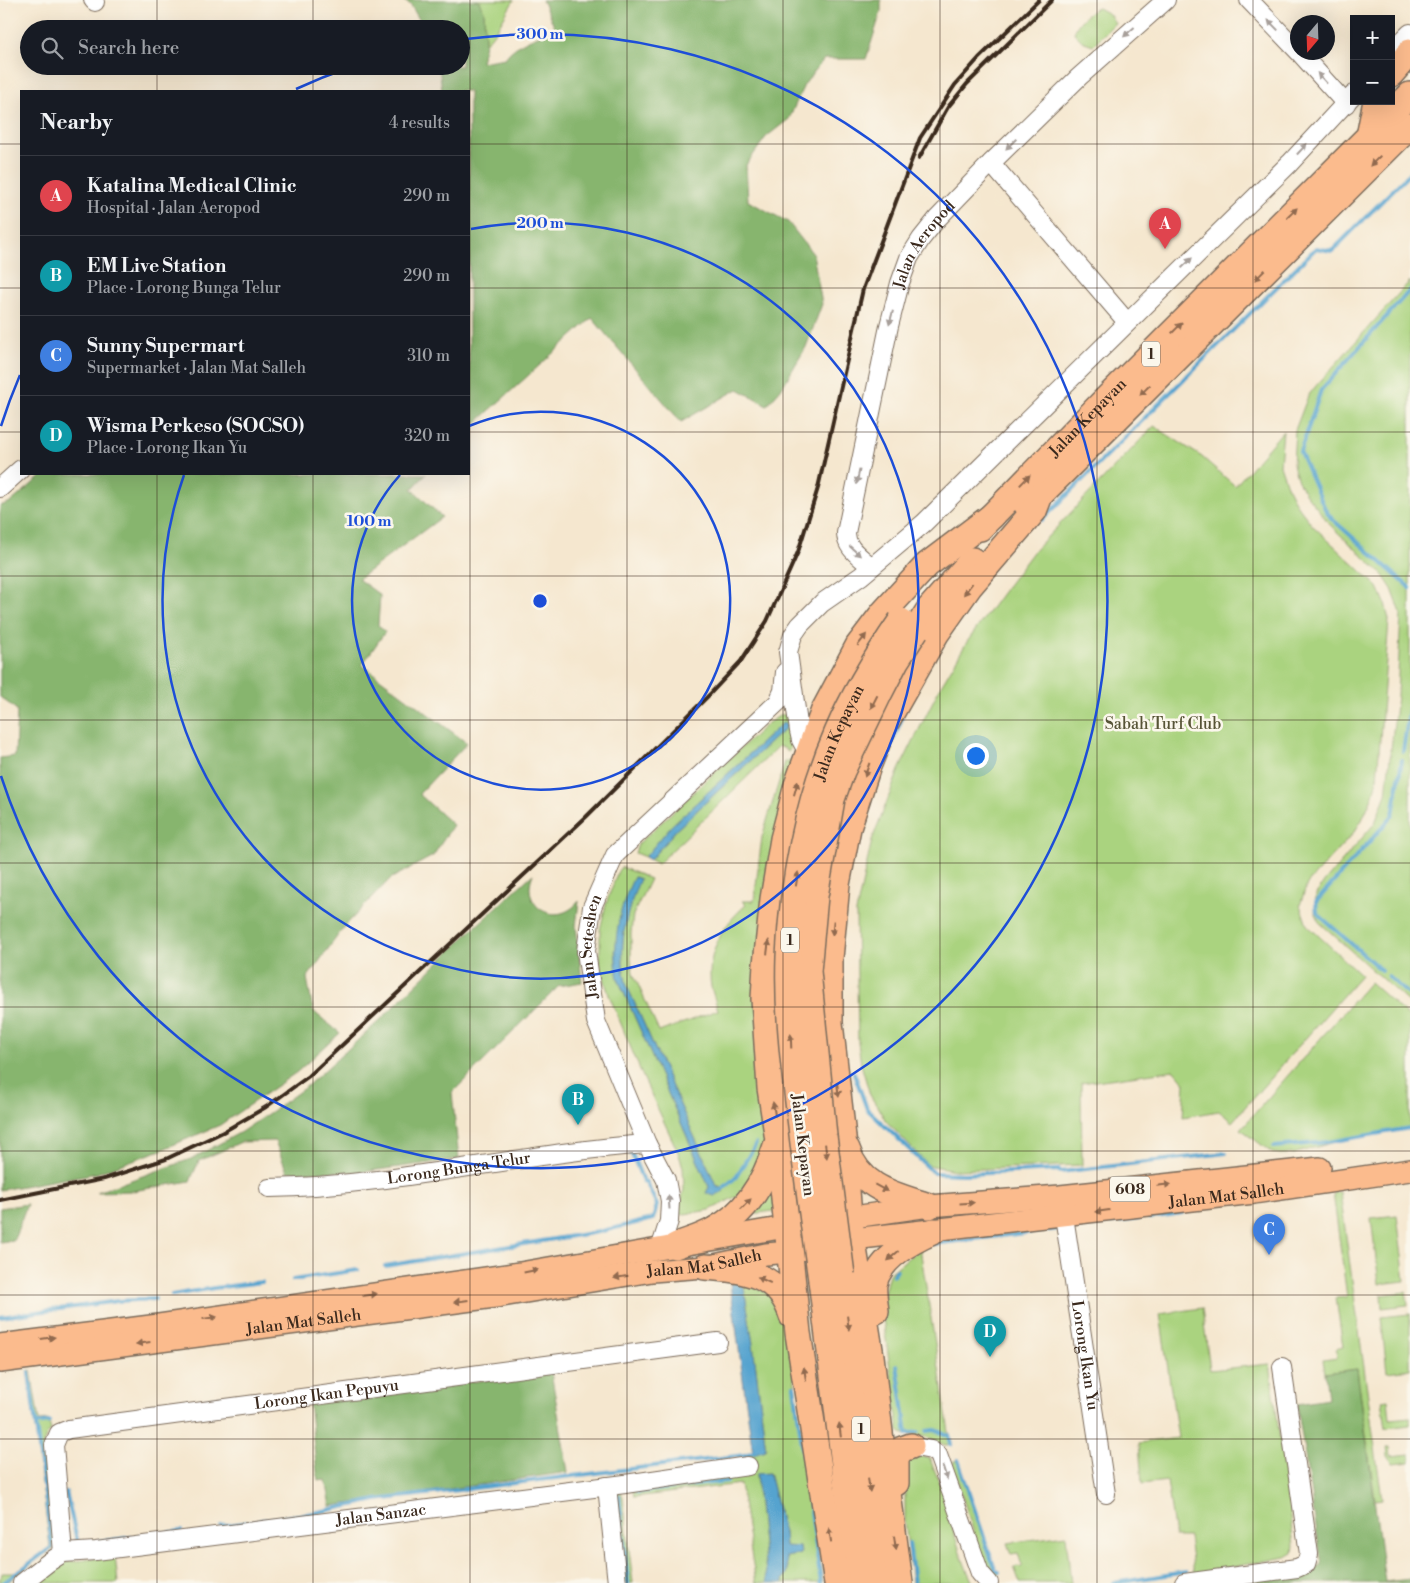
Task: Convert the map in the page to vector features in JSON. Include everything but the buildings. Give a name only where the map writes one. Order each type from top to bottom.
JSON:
[{"type":"highway","points":[[1395,69],[1410,52]]},
{"type":"highway","name":"Jalan Kepayan","points":[[881,1583],[824,1136],[808,971],[815,896],[832,799],[854,742],[896,661],[917,597],[936,573],[1101,404],[1410,95]]},
{"type":"highway","points":[[1369,137],[1375,105]]},
{"type":"highway","name":"Jalan Kepayan","points":[[859,1583],[792,1054],[789,957],[800,855],[825,764],[837,732],[880,652],[936,602],[1001,527],[1024,506],[1040,495],[1410,126]]},
{"type":"highway","points":[[900,1583],[871,1356],[851,1228],[830,1023],[830,958],[837,884],[848,828],[868,766],[885,724],[936,634],[969,587],[1034,511],[1040,495]]},
{"type":"highway","points":[[837,1583],[798,1333],[778,1140],[770,1088],[764,999],[773,899],[783,839],[797,785],[824,710],[858,646],[883,613],[927,565],[992,516]]},
{"type":"highway","points":[[843,1137],[849,1157],[857,1172],[871,1183],[891,1194],[929,1206]]},
{"type":"highway","points":[[667,1248],[714,1230],[733,1217],[752,1198],[768,1170],[778,1140]]},
{"type":"highway","points":[[871,1356],[879,1340],[874,1284],[882,1267],[894,1254],[934,1230]]},
{"type":"highway","points":[[705,1267],[738,1270],[768,1281],[782,1293],[789,1306],[798,1333]]},
{"type":"highway","points":[[877,1407],[886,1411],[892,1435],[910,1446]]},
{"type":"highway","points":[[890,1503],[896,1488],[896,1459],[900,1450],[910,1446]]},
{"type":"main road","name":"Jalan Mat Salleh","points":[[0,1362],[502,1296],[652,1271],[705,1267],[766,1254],[790,1252],[851,1228],[929,1206],[1060,1196],[1274,1174],[1410,1156]]},
{"type":"main road","name":"Jalan Mat Salleh","points":[[0,1345],[159,1325],[510,1275],[787,1227],[934,1230],[1254,1193],[1410,1170]]},
{"type":"street","name":"Jalan Aeropod","points":[[871,567],[850,548],[846,540],[846,533],[885,346],[900,282],[908,258],[921,238],[937,219],[991,163],[1079,77],[1166,0]]},
{"type":"street","points":[[1249,0],[1290,44]]},
{"type":"street","points":[[1395,48],[1410,33]]},
{"type":"street","points":[[808,753],[802,740],[788,652],[793,635],[822,603],[861,576],[924,523],[1283,170],[1350,99],[1307,60]]},
{"type":"street","points":[[991,163],[1127,322]]},
{"type":"street","points":[[0,488],[20,471]]},
{"type":"street","name":"Jalan Seteshen","points":[[667,1248],[670,1201],[666,1180],[647,1144],[596,1021],[586,951],[592,906],[615,855],[757,724],[778,702],[783,691],[788,652]]},
{"type":"street","name":"Jalan Seteshen","points":[[757,724],[784,711],[798,713]]},
{"type":"street","name":"Lorong Bunga Telur","points":[[269,1188],[310,1187],[372,1181],[607,1147],[647,1144]]},
{"type":"street","name":"Lorong Ikan Yu","points":[[1064,1216],[1106,1494]]},
{"type":"street","name":"Lorong Ikan Pepuyu","points":[[63,1554],[54,1445],[59,1433],[69,1429],[718,1342]]},
{"type":"street","points":[[1184,1583],[1297,1568],[1306,1564],[1309,1554],[1282,1367]]},
{"type":"street","points":[[910,1446],[931,1450],[938,1455],[980,1573],[988,1583]]},
{"type":"street","name":"Jalan Sanzac","points":[[22,1583],[63,1554],[608,1486],[748,1466]]},
{"type":"street","points":[[608,1486],[617,1583]]},
{"type":"green space","points":[[402,0],[478,0],[484,11],[485,44],[481,62],[505,58],[521,44],[556,30],[542,0],[881,0],[881,12],[866,59],[824,59],[804,85],[789,119],[766,137],[746,165],[748,201],[788,222],[813,254],[822,304],[806,347],[781,389],[767,405],[738,389],[681,422],[592,318],[470,428],[470,90],[442,90],[440,75],[470,75],[470,20],[420,20],[410,4]]},
{"type":"green space","points":[[478,0],[514,0],[497,29],[485,44],[484,11]]},
{"type":"green space","points":[[1098,8],[1109,14],[1115,23],[1093,45],[1082,41],[1074,33],[1083,18]]},
{"type":"green space","points":[[1410,281],[1410,1004],[1319,922],[1315,914],[1316,894],[1375,823],[1386,794],[1397,696],[1401,613],[1392,589],[1382,574],[1332,527],[1305,493],[1298,481],[1293,465],[1295,430],[1308,396]]},
{"type":"green space","name":"Sabah Turf Club","points":[[1154,426],[1202,457],[1235,486],[1283,431],[1280,465],[1296,504],[1312,525],[1378,587],[1385,603],[1389,620],[1377,779],[1373,795],[1355,831],[1307,884],[1300,905],[1307,925],[1361,975],[1232,1122],[1219,1111],[1183,1117],[1185,1083],[1174,1070],[1081,1083],[1082,1165],[955,1170],[928,1165],[886,1121],[870,1095],[861,1064],[858,1043],[856,912],[872,840],[899,770],[939,689],[967,642],[1033,552]]},
{"type":"green space","points":[[43,475],[425,475],[412,489],[442,517],[358,579],[380,595],[378,625],[385,632],[362,665],[467,743],[419,794],[453,825],[433,856],[390,879],[344,927],[307,978],[313,1011],[340,1033],[297,1072],[220,1125],[161,1150],[97,1173],[0,1190],[0,758],[15,756],[17,710],[0,697],[0,506],[11,502]]},
{"type":"green space","points":[[781,715],[796,718],[797,732],[789,751],[779,746],[658,864],[650,860],[676,830],[788,726],[784,722],[671,826],[645,857],[635,853],[638,844],[768,723]]},
{"type":"green space","points":[[798,757],[786,791],[768,1150],[739,1195],[710,1210],[678,1215],[684,1189],[683,1167],[609,995],[600,965],[600,930],[606,904],[621,867],[650,879],[633,915],[631,959],[633,973],[659,1032],[718,1010],[711,987],[710,975],[713,953],[729,922],[746,905],[742,901],[754,901],[762,837],[785,762]],"holes":[[[634,877],[639,879],[626,919],[623,945],[624,972],[627,986],[716,1185],[722,1187],[706,1193],[709,1187],[618,979],[615,951]]]},
{"type":"green space","points":[[533,874],[530,886],[531,896],[542,910],[551,913],[561,913],[570,909],[579,901],[576,926],[582,982],[559,986],[452,1093],[459,1159],[362,1172],[287,1172],[275,1141],[241,1142],[199,1161],[190,1181],[133,1191],[97,1192],[191,1159],[241,1132],[307,1086],[377,1023],[462,939]]},
{"type":"green space","points":[[1370,982],[1410,1018],[1410,1129],[1348,1138],[1293,1154],[1272,1153],[1241,1129]]},
{"type":"green space","points":[[773,1181],[782,1210],[741,1215]]},
{"type":"green space","points":[[1340,1192],[1382,1499],[1375,1500],[1357,1369],[1325,1373],[1323,1360],[1337,1358],[1336,1349],[1343,1347],[1336,1298],[1347,1297],[1333,1193]]},
{"type":"green space","points":[[27,1204],[14,1240],[0,1242],[0,1208]]},
{"type":"green space","points":[[1397,1215],[1405,1281],[1379,1284],[1371,1218]]},
{"type":"green space","points":[[920,1248],[951,1445],[946,1446],[927,1437],[909,1435],[899,1431],[881,1304],[889,1274]]},
{"type":"green space","points":[[731,1271],[784,1304],[823,1583],[783,1583],[787,1570],[786,1557],[801,1554],[800,1547],[785,1547],[784,1533],[769,1473],[756,1475],[767,1583],[756,1583],[740,1484],[634,1497],[632,1485],[753,1469],[750,1454],[766,1450],[743,1281],[730,1283]]},
{"type":"green space","points":[[1406,1292],[1408,1305],[1382,1308],[1381,1295]]},
{"type":"green space","points":[[1202,1308],[1210,1370],[1270,1364],[1294,1546],[1293,1553],[1286,1557],[1194,1574],[1189,1537],[1175,1537],[1167,1481],[1142,1484],[1139,1443],[1178,1438],[1160,1314]]},
{"type":"green space","points":[[1410,1314],[1410,1369],[1387,1372],[1381,1317]]},
{"type":"green space","points":[[1357,1369],[1385,1582],[1410,1579],[1410,1583],[1220,1583],[1314,1570],[1322,1565],[1297,1404],[1328,1399],[1325,1373]]},
{"type":"green space","points":[[31,1371],[39,1421],[48,1420],[51,1430],[46,1436],[43,1445],[55,1538],[54,1549],[43,1555],[7,1583],[0,1583],[2,1573],[15,1573],[50,1547],[28,1372]]},
{"type":"green space","points":[[551,1372],[568,1472],[331,1506],[326,1480],[318,1481],[309,1402]]},
{"type":"green space","points":[[1388,1399],[1390,1419],[1410,1417],[1410,1425],[1386,1428],[1382,1400]]},
{"type":"green space","points":[[1387,1447],[1390,1447],[1391,1456],[1410,1454],[1410,1462],[1393,1464],[1388,1456]]},
{"type":"green space","points":[[912,1454],[930,1459],[942,1490],[960,1553],[973,1583],[912,1583],[905,1521],[905,1460]]},
{"type":"green space","points":[[958,1460],[995,1570],[999,1572],[997,1581],[992,1577],[982,1558],[952,1465],[954,1461]]},
{"type":"green space","points":[[621,1491],[633,1583],[622,1583],[616,1494]]},
{"type":"green space","points":[[1066,1535],[1071,1583],[1020,1583],[1014,1567],[1022,1566],[1018,1553],[1011,1554],[1007,1543]]},
{"type":"green space","points":[[115,1556],[118,1583],[36,1583],[62,1563]]},
{"type":"water","points":[[784,722],[788,726],[676,830],[650,860],[645,857],[671,826]]},
{"type":"water","points":[[634,877],[640,879],[630,906],[623,945],[624,972],[627,986],[716,1185],[724,1191],[714,1196],[706,1193],[709,1187],[618,979],[616,940],[620,914]]},
{"type":"water","points":[[743,1281],[766,1450],[753,1454],[730,1283]]},
{"type":"water","points":[[769,1473],[784,1533],[785,1546],[800,1547],[801,1554],[786,1557],[787,1570],[783,1583],[767,1583],[756,1474]]},
{"type":"waterway","points":[[1042,520],[1316,248],[1332,251],[1410,173]]},
{"type":"waterway","points":[[1410,290],[1321,390],[1300,452],[1326,511],[1332,519],[1410,588]]},
{"type":"waterway","points":[[1403,751],[1410,705]]},
{"type":"waterway","points":[[887,755],[902,718]]},
{"type":"waterway","points":[[1381,970],[1320,916],[1317,912],[1316,902],[1393,815],[1402,760]]},
{"type":"waterway","points":[[1388,976],[1410,996]]},
{"type":"waterway","points":[[854,1073],[867,1109],[934,1173],[964,1174],[1059,1170],[1060,1172],[1226,1153]]},
{"type":"waterway","points":[[1273,1147],[1328,1142],[1410,1128]]},
{"type":"waterway","points":[[720,1191],[736,1177],[756,1144]]},
{"type":"waterway","points":[[385,1266],[598,1232],[653,1219],[657,1205],[646,1182],[643,1181],[632,1154],[629,1153]]},
{"type":"waterway","points":[[1149,1218],[1182,1213]]},
{"type":"waterway","points":[[1072,1228],[1137,1219]]},
{"type":"waterway","points":[[932,1244],[1059,1229]]},
{"type":"waterway","points":[[293,1280],[358,1270]]},
{"type":"waterway","points":[[893,1275],[897,1270]]},
{"type":"waterway","points":[[172,1295],[262,1282]]},
{"type":"waterway","points":[[0,1317],[118,1301],[155,1299]]},
{"type":"waterway","points":[[897,1365],[907,1434],[918,1432]]},
{"type":"waterway","points":[[3,1583],[52,1547],[29,1373]]},
{"type":"waterway","points":[[794,1386],[821,1583]]},
{"type":"waterway","points":[[196,1401],[232,1396]]},
{"type":"waterway","points":[[36,1424],[49,1422]]},
{"type":"waterway","points":[[927,1431],[934,1430],[949,1435],[951,1445]]},
{"type":"waterway","points":[[221,1526],[314,1513],[376,1500],[745,1455],[758,1450]]},
{"type":"waterway","points":[[958,1460],[995,1570],[999,1572]]},
{"type":"waterway","points":[[637,1492],[727,1481]]},
{"type":"waterway","points":[[66,1492],[78,1544],[80,1544]]},
{"type":"waterway","points":[[619,1496],[628,1583]]},
{"type":"waterway","points":[[89,1543],[181,1531]]},
{"type":"waterway","points":[[909,1543],[914,1583]]},
{"type":"waterway","points":[[1114,1583],[1186,1572]]},
{"type":"railway","points":[[0,1200],[104,1179],[166,1159],[223,1132],[266,1107],[309,1076],[586,817],[741,661],[767,621],[798,552],[818,488],[863,289],[920,138],[955,85],[979,58],[1039,0]]},
{"type":"railway","points":[[919,158],[948,107],[967,84],[1052,0]]},
{"type":"place","name":"Katalina Medical Clinic","points":[[1165,249]]},
{"type":"place","name":"EM Live Station","points":[[578,1125]]},
{"type":"place","name":"Sunny Supermart","points":[[1269,1255]]},
{"type":"place","name":"Wisma Perkeso (SOCSO)","points":[[990,1357]]}]
